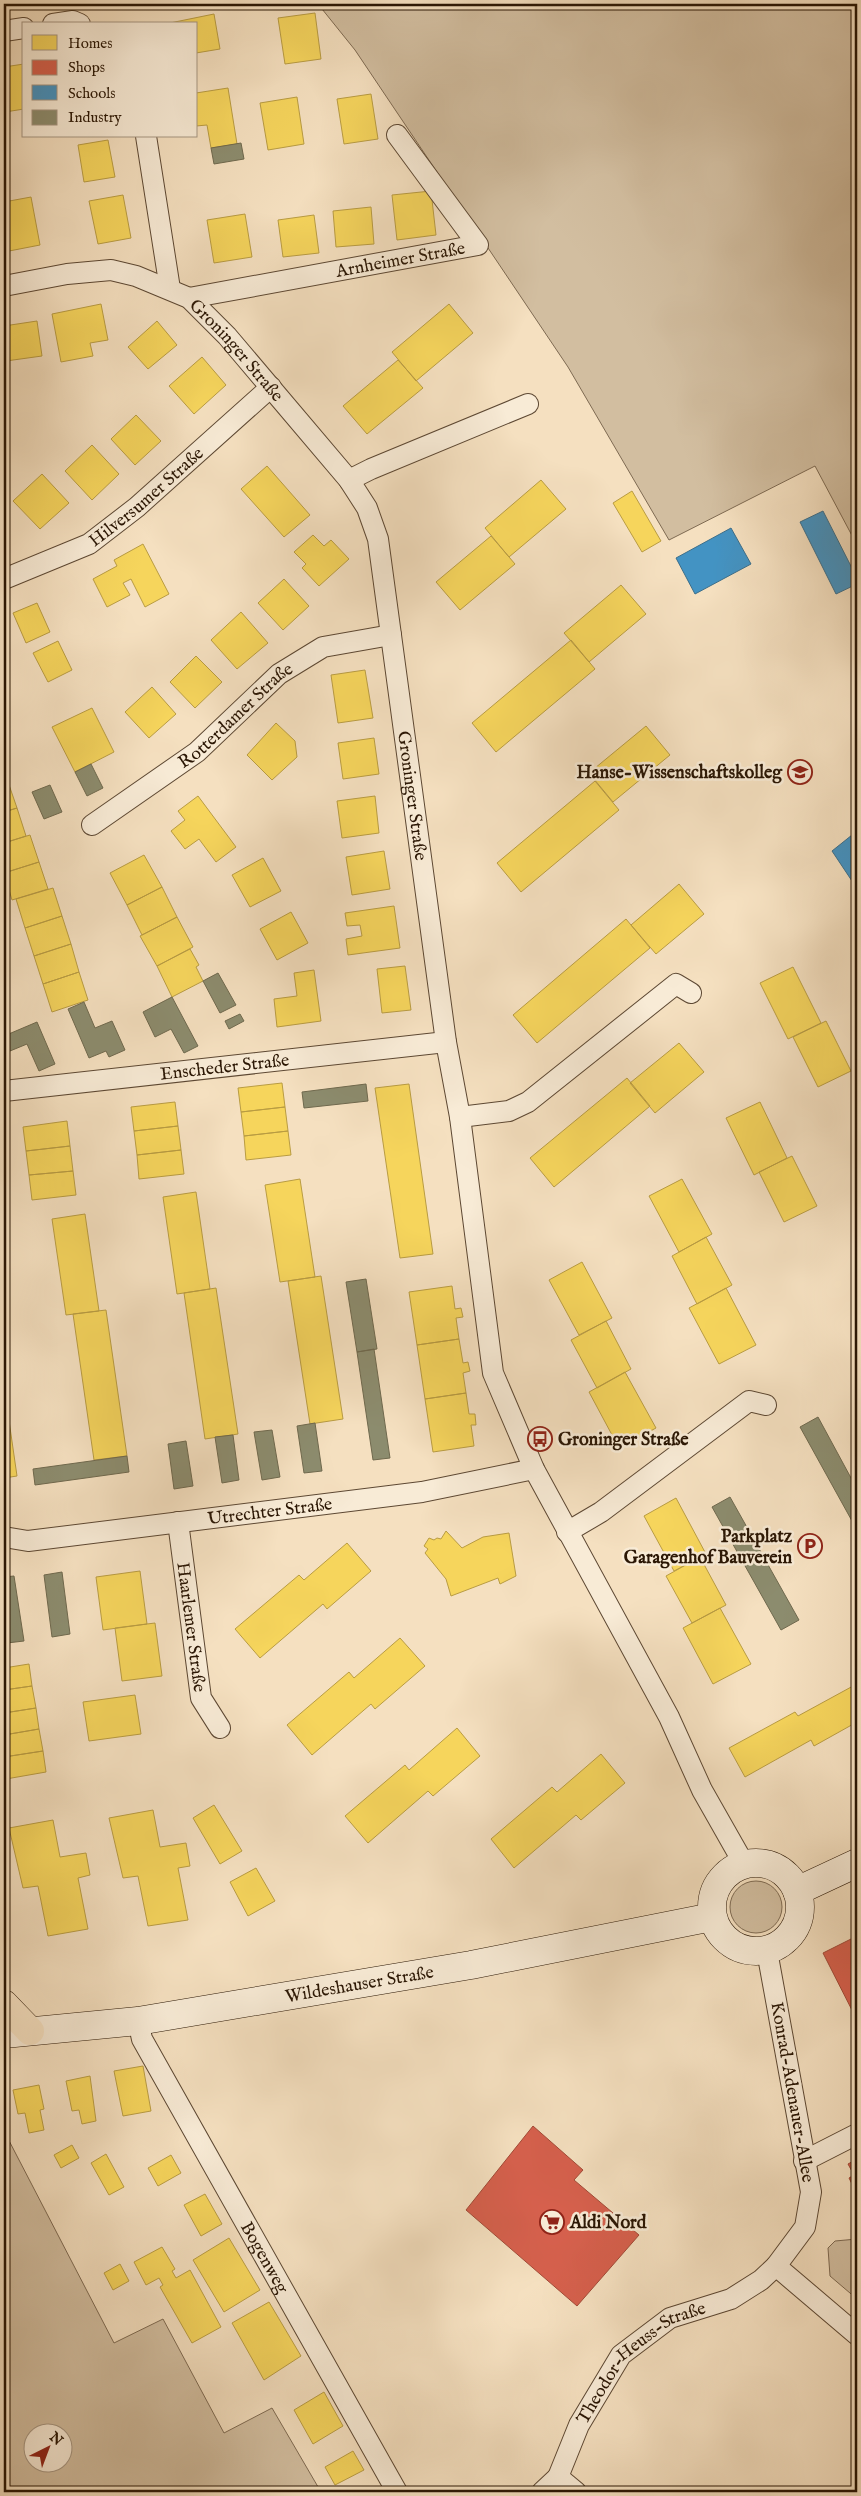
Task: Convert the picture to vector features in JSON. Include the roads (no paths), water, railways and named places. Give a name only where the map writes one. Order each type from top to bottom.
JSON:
[{"type":"highway","points":[[4,2004],[17,2032]]},
{"type":"main road","points":[[797,1891],[857,1862]]},
{"type":"main road","points":[[744,1864],[765,1864],[785,1874],[797,1891],[799,1917],[796,1926],[787,1939],[767,1951],[738,1948],[724,1938],[712,1917],[714,1893],[718,1884],[728,1872],[744,1864]]},
{"type":"main road","name":"Wildeshauser Straße","points":[[17,2032],[138,2021],[471,1965],[712,1917]]},
{"type":"street","points":[[4,31],[22,28]]},
{"type":"street","name":"Arnheimer Straße","points":[[189,298],[478,245],[397,135]]},
{"type":"street","points":[[146,138],[170,289]]},
{"type":"street","name":"Groninger Straße","points":[[4,286],[67,274],[111,270],[136,276],[189,298],[227,336],[271,387],[349,480],[367,508],[378,539],[446,1042],[460,1117],[493,1373],[534,1470],[669,1717],[702,1790],[744,1864]]},
{"type":"street","name":"Hilversumer Straße","points":[[4,579],[89,544],[137,507],[271,387]]},
{"type":"street","points":[[349,480],[371,469],[528,404]]},
{"type":"street","name":"Rotterdamer Straße","points":[[92,826],[197,752],[279,674],[323,647],[391,635]]},
{"type":"street","points":[[460,1117],[509,1111],[528,1102],[676,984],[691,993]]},
{"type":"street","name":"Enscheder Straße","points":[[4,1092],[446,1042]]},
{"type":"street","points":[[567,1532],[601,1512],[749,1401],[766,1405]]},
{"type":"street","name":"Utrechter Straße","points":[[4,1537],[28,1541],[422,1492],[534,1470]]},
{"type":"street","name":"Haarlemer Straße","points":[[178,1522],[200,1698],[220,1728]]},
{"type":"street","name":"Konrad-Adenauer-Allee","points":[[767,1951],[811,2192],[805,2227],[776,2266]]},
{"type":"street","name":"Bogenweg","points":[[138,2021],[142,2039],[397,2492]]},
{"type":"street","points":[[804,2161],[857,2134]]},
{"type":"street","points":[[776,2266],[857,2335]]},
{"type":"street","name":"Theodor-Heuss-Straße","points":[[558,2477],[579,2425],[621,2355],[670,2318],[731,2299],[761,2280],[776,2266]]},
{"type":"street","points":[[542,2492],[558,2477],[576,2492]]},
{"type":"place","name":"Hanse-Wissenschaftskolleg","points":[[800,772]]},
{"type":"place","name":"Groninger Straße","points":[[540,1439]]},
{"type":"place","name":"Parkplatz Garagenhof Bauverein","points":[[810,1546]]},
{"type":"place","name":"Aldi Nord","points":[[552,2222]]}]
